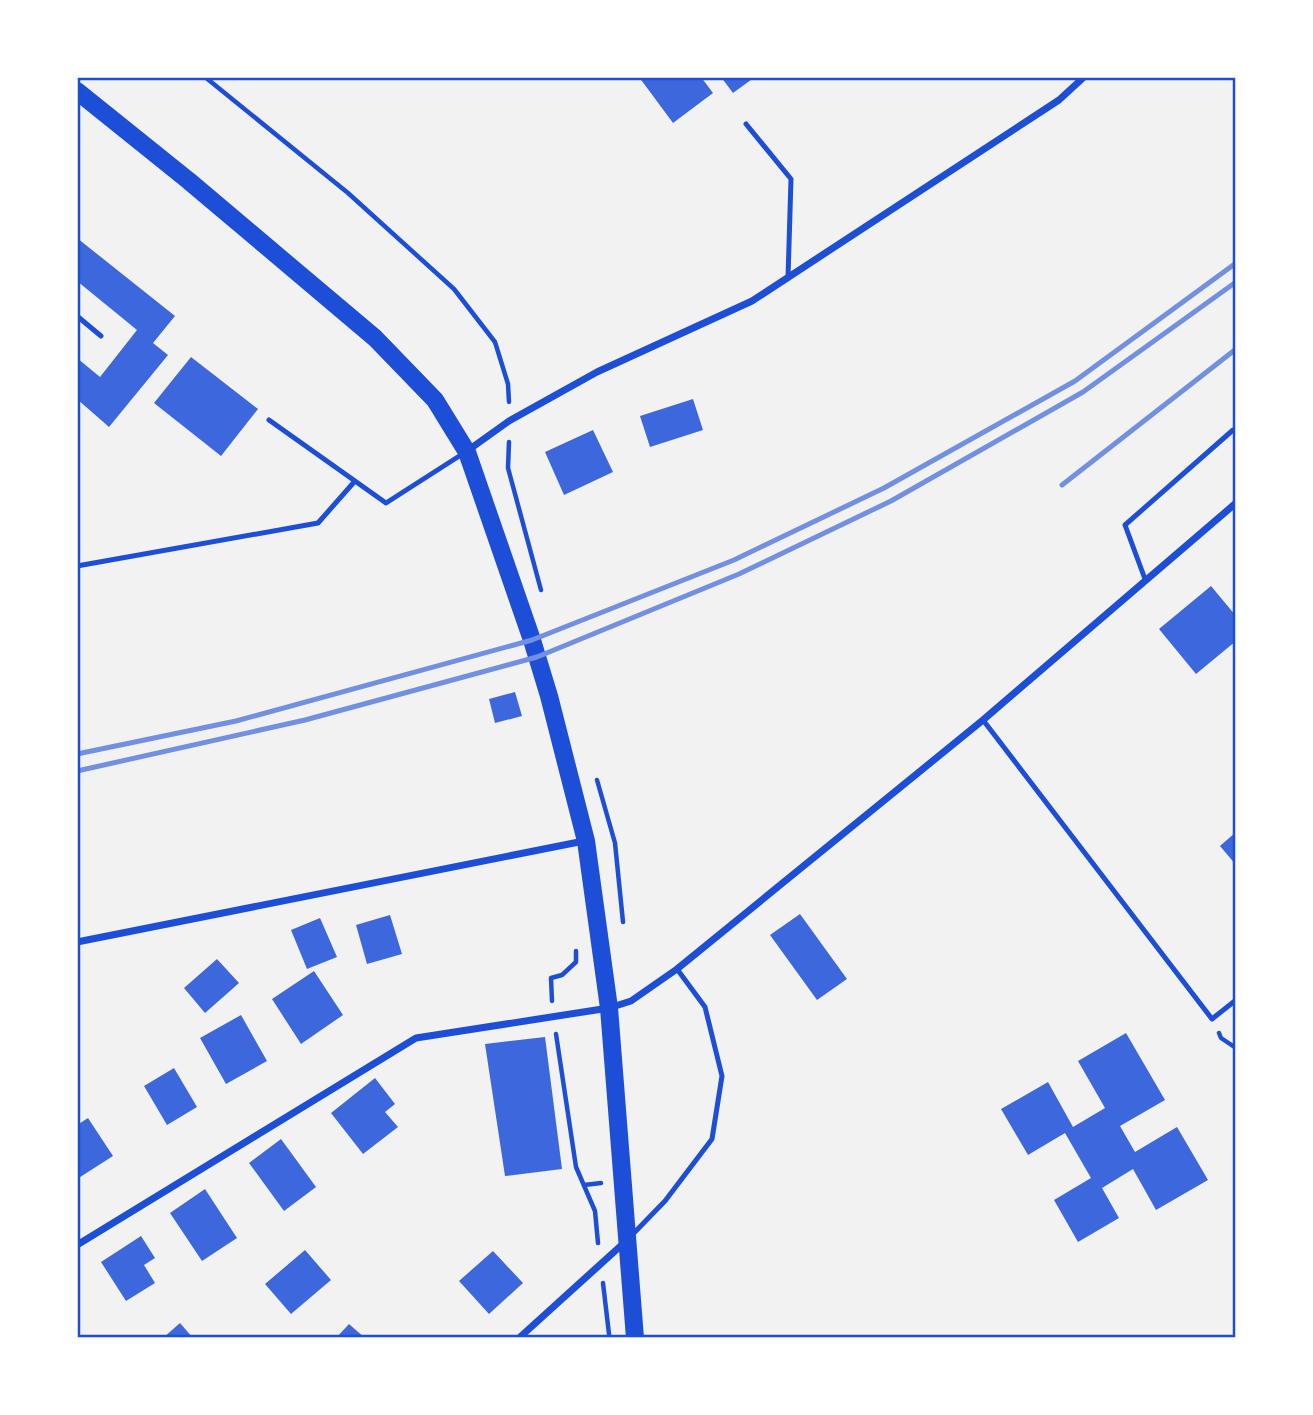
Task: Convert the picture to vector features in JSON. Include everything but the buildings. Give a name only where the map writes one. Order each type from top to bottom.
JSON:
[{"type":"main road","points":[[77,91],[189,181],[375,338],[435,400],[467,452],[500,543],[545,683],[586,841],[609,1008],[635,1338]]},
{"type":"street","points":[[467,452],[509,421],[597,372],[752,301],[1059,100],[1084,77]]},
{"type":"street","points":[[77,1245],[415,1038],[609,1008],[631,1001],[677,969],[983,720],[1236,502]]},
{"type":"street","points":[[77,942],[586,841]]},
{"type":"street","points":[[519,1338],[627,1240]]},
{"type":"lane","points":[[746,124],[791,178],[788,278]]},
{"type":"lane","points":[[77,316],[101,336]]},
{"type":"lane","points":[[269,420],[386,503],[467,452]]},
{"type":"lane","points":[[1145,579],[1125,525],[1233,430],[1236,432]]},
{"type":"lane","points":[[77,566],[318,523],[355,481]]},
{"type":"lane","points":[[983,720],[1212,1019],[1236,1000]]},
{"type":"lane","points":[[627,1240],[665,1200],[712,1139],[722,1076],[705,1007],[677,969]]},
{"type":"path","points":[[599,937],[576,940],[576,962],[562,975],[551,978],[553,1017],[576,1167],[595,1211],[610,1338]]},
{"type":"railway","points":[[77,754],[236,721],[532,640],[734,560],[884,488],[1075,381],[1236,263]]},
{"type":"railway","points":[[77,771],[305,720],[537,657],[739,574],[891,501],[1083,392],[1236,282]]},
{"type":"railway","points":[[1062,485],[1236,349]]}]
